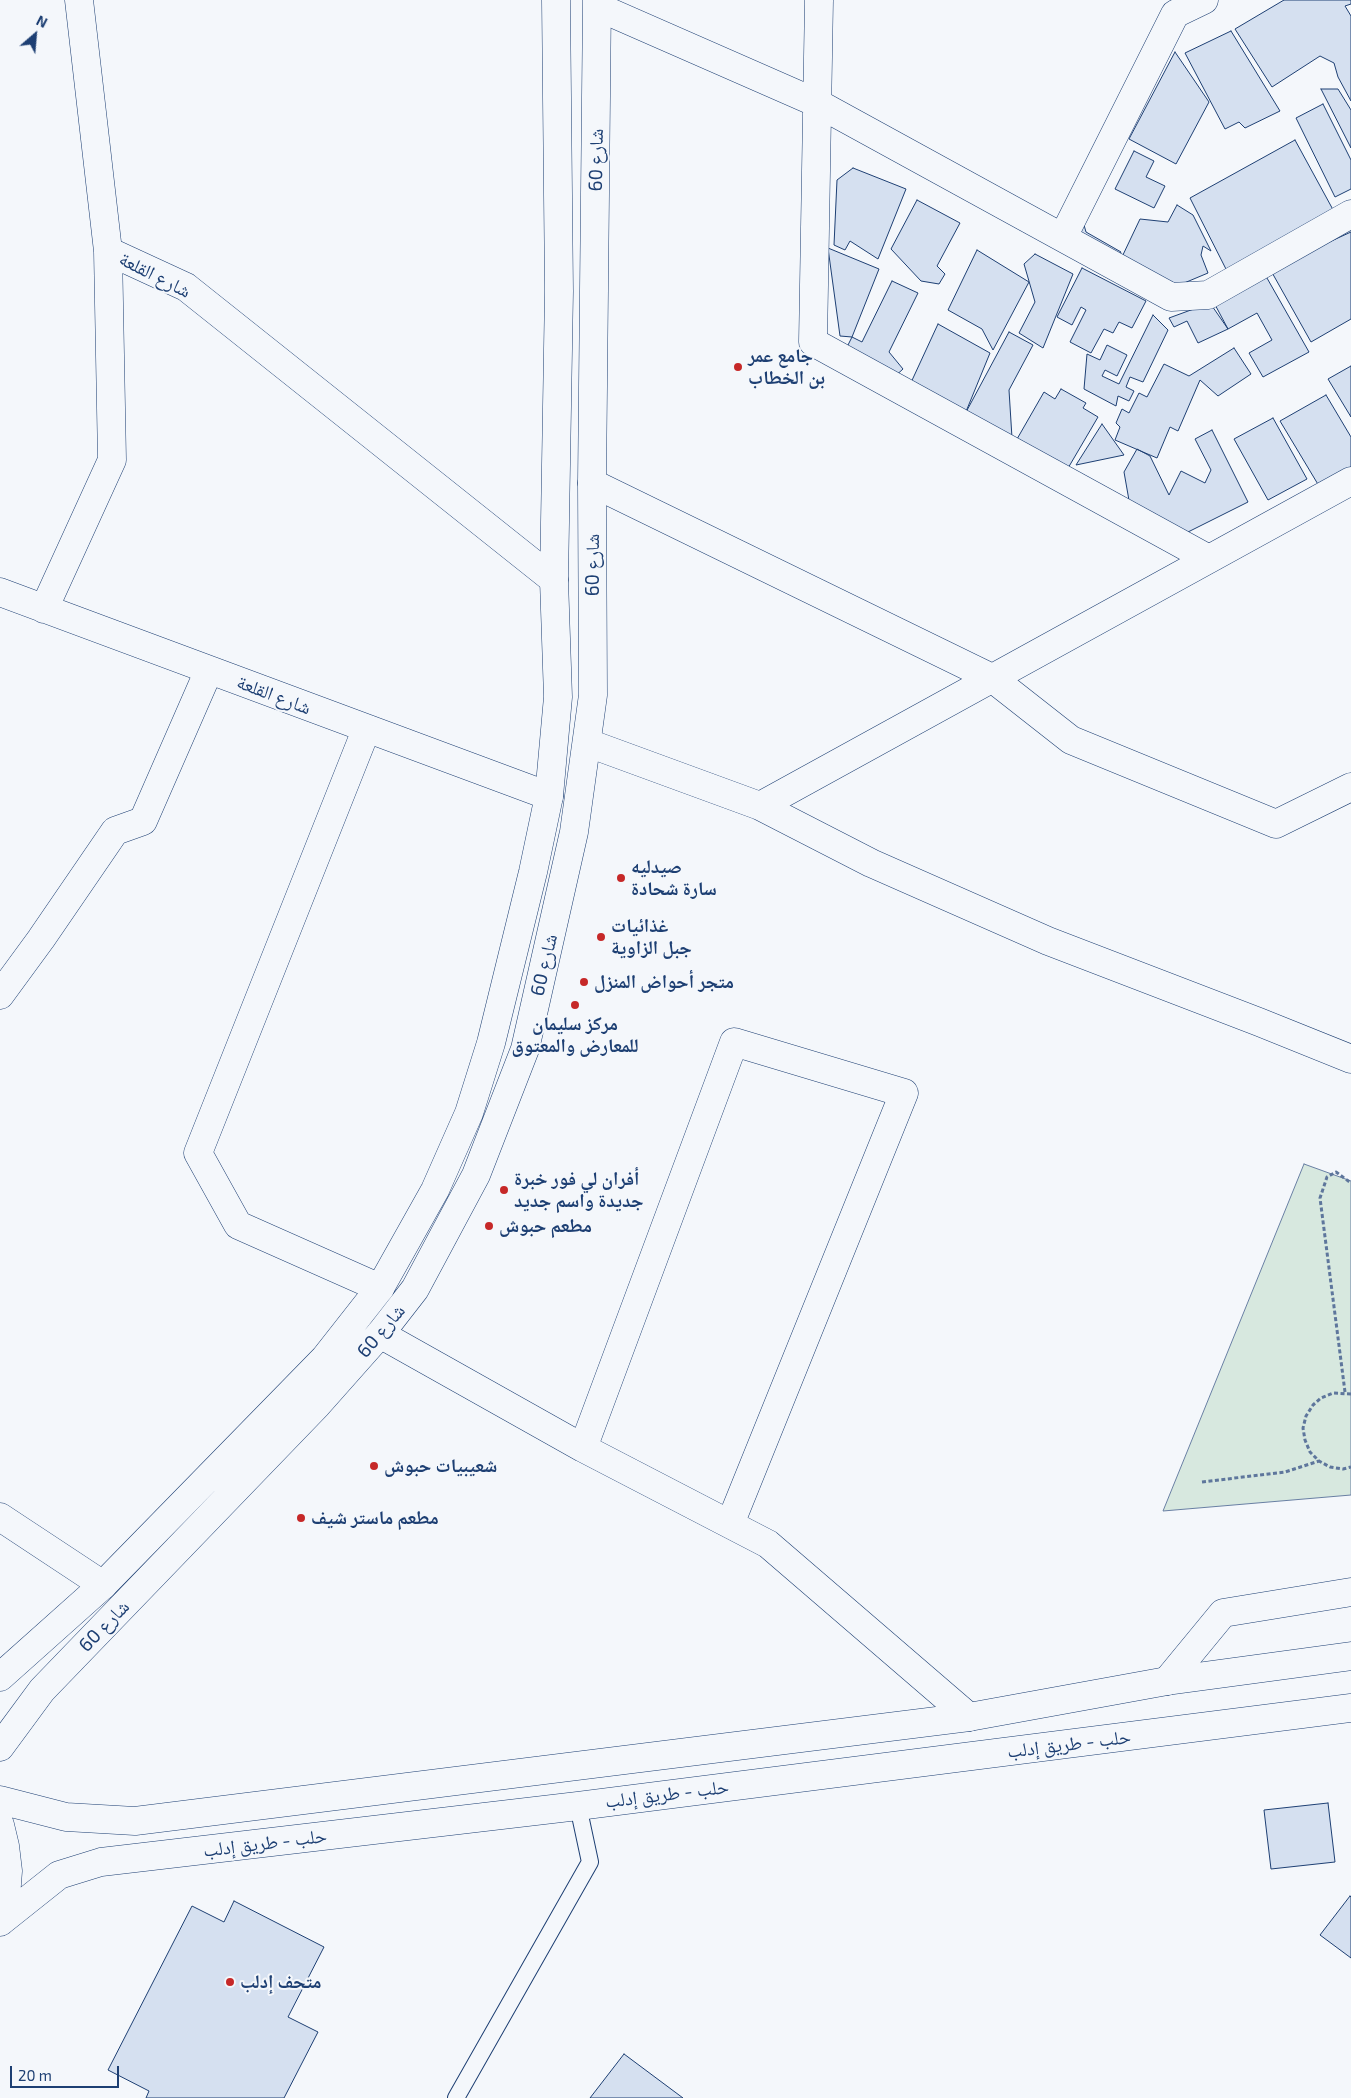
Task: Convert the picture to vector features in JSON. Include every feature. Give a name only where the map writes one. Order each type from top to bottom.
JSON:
[{"type":"street","points":[[44,609],[112,460],[108,251],[79,0]]},
{"type":"street","points":[[819,0],[813,342],[1207,558]]},
{"type":"street","points":[[1062,238],[1165,7],[1204,0]]},
{"type":"street","name":"شارع 60","points":[[0,1677],[103,1584],[325,1358],[380,1288],[435,1190],[469,1113],[491,1044],[534,872],[549,796],[558,697],[554,580],[559,291],[551,4]]},
{"type":"street","points":[[597,4],[817,103],[1171,298],[1208,295],[1351,214]]},
{"type":"street","name":"شارع 60","points":[[0,1747],[42,1690],[317,1405],[380,1334],[415,1289],[476,1175],[525,1048],[574,832],[588,743],[593,695],[592,483],[597,4]]},
{"type":"street","name":"شارع القلعة","points":[[108,251],[186,287],[554,580]]},
{"type":"street","points":[[760,806],[1207,558],[1351,481]]},
{"type":"street","points":[[592,483],[992,678],[1071,740],[1276,824],[1351,788]]},
{"type":"street","name":"شارع القلعة","points":[[0,592],[366,730],[549,796]]},
{"type":"street","points":[[0,995],[115,831],[144,821],[209,670]]},
{"type":"street","points":[[366,730],[198,1153],[238,1225],[380,1288]]},
{"type":"street","points":[[588,743],[760,806],[871,862],[1048,941],[1351,1059]]},
{"type":"street","points":[[583,1448],[734,1042],[904,1093],[730,1524]]},
{"type":"street","points":[[380,1334],[583,1448],[768,1544],[969,1717]]},
{"type":"street","points":[[0,1517],[103,1584]]},
{"type":"street","points":[[1167,1681],[1223,1613],[1351,1592]]},
{"type":"street","name":"حلب - طريق إدلب","points":[[0,1800],[66,1817],[135,1821],[969,1717],[1167,1681],[1351,1656]]},
{"type":"street","name":"حلب - طريق إدلب","points":[[0,1922],[59,1875],[101,1862],[578,1806],[1351,1708]]},
{"type":"street","points":[[0,1825],[8,1871],[6,1897],[0,1922]]},
{"type":"lane","points":[[456,2098],[590,1862],[578,1806]]},
{"type":"path","points":[[1345,1392],[1320,1198],[1326,1177],[1336,1172],[1351,1183]]},
{"type":"path","points":[[1351,1394],[1345,1392],[1333,1393],[1312,1405],[1306,1416],[1303,1428],[1310,1452],[1319,1461],[1330,1467],[1351,1467]]},
{"type":"path","points":[[1202,1482],[1285,1472],[1319,1461]]},
{"type":"shaded area","points":[[1304,1164],[1351,1181],[1351,1495],[1163,1511]]},
{"type":"building","points":[[1284,0],[1351,0],[1351,4],[1345,6],[1351,16],[1351,101],[1338,77],[1334,63],[1320,56],[1272,87],[1235,29]]},
{"type":"building","points":[[1231,31],[1280,111],[1245,128],[1239,122],[1225,129],[1185,53]]},
{"type":"building","points":[[1175,52],[1209,102],[1176,164],[1129,139]]},
{"type":"building","points":[[1321,89],[1338,89],[1351,110],[1351,148]]},
{"type":"building","points":[[1323,104],[1351,160],[1351,189],[1335,197],[1296,118]]},
{"type":"building","points":[[1295,140],[1337,217],[1230,277],[1190,198]]},
{"type":"building","points":[[1134,151],[1154,161],[1146,177],[1165,186],[1154,208],[1115,189]]},
{"type":"building","points":[[853,168],[906,189],[878,259],[850,241],[845,250],[834,245],[837,180]]},
{"type":"building","points":[[917,200],[960,223],[937,266],[945,274],[939,284],[921,281],[891,249]]},
{"type":"building","points":[[1177,205],[1193,215],[1211,251],[1203,246],[1201,255],[1208,273],[1177,286],[1121,259],[1140,219],[1168,222]]},
{"type":"building","points":[[1080,211],[1086,232],[1121,252],[1117,259],[1068,233]]},
{"type":"building","points":[[1351,232],[1351,319],[1311,342],[1270,269]]},
{"type":"building","points":[[828,248],[879,269],[852,337],[840,336]]},
{"type":"building","points":[[977,250],[1029,282],[993,350],[982,329],[948,310]]},
{"type":"building","points":[[1035,254],[1073,274],[1043,348],[1019,333],[1035,302],[1024,264]]},
{"type":"building","points":[[1082,268],[1146,301],[1132,328],[1119,322],[1113,333],[1104,329],[1091,353],[1070,342],[1086,310],[1081,307],[1072,325],[1057,317]]},
{"type":"building","points":[[1263,271],[1309,352],[1263,377],[1249,353],[1272,340],[1257,313],[1228,329],[1212,299]]},
{"type":"building","points":[[892,281],[918,293],[889,352],[903,369],[892,379],[843,355],[852,337],[862,342]]},
{"type":"building","points":[[1210,303],[1228,329],[1198,343],[1187,321],[1174,327],[1169,318]]},
{"type":"building","points":[[1153,315],[1168,330],[1143,382],[1130,377],[1126,387],[1134,391],[1129,401],[1118,396],[1116,406],[1084,389],[1087,354],[1100,360],[1107,345],[1127,355],[1117,376],[1105,370],[1102,376],[1119,384]]},
{"type":"building","points":[[938,324],[990,353],[965,414],[908,389]]},
{"type":"building","points":[[1009,332],[1033,345],[1009,390],[1012,438],[965,414]]},
{"type":"building","points":[[1234,348],[1251,374],[1218,396],[1200,380],[1178,431],[1170,427],[1157,458],[1115,440],[1120,427],[1116,423],[1122,409],[1129,413],[1139,393],[1147,397],[1164,364],[1189,376]]},
{"type":"building","points":[[1351,366],[1351,417],[1328,379]]},
{"type":"building","points":[[1061,389],[1086,403],[1083,408],[1098,417],[1064,475],[1013,446],[1044,392],[1055,399]]},
{"type":"building","points":[[1326,395],[1351,437],[1351,468],[1319,486],[1280,421]]},
{"type":"building","points":[[1273,418],[1307,479],[1268,500],[1234,439]]},
{"type":"building","points":[[1102,424],[1124,455],[1076,465]]},
{"type":"building","points":[[1212,430],[1248,502],[1180,536],[1130,506],[1124,472],[1137,449],[1150,456],[1169,495],[1181,471],[1205,483],[1211,470],[1195,439]]},
{"type":"building","points":[[1328,1803],[1335,1862],[1271,1869],[1264,1810]]},
{"type":"building","points":[[1351,1897],[1351,1958],[1320,1935]]},
{"type":"building","name":"متحف إدلب","points":[[234,1901],[324,1947],[288,2017],[318,2032],[284,2098],[146,2098],[149,2091],[108,2070],[192,1906],[224,1922]]},
{"type":"building","points":[[624,2054],[683,2098],[590,2098]]},
{"type":"place","name":"جامع عمر بن الخطاب","points":[[738,367]]},
{"type":"place","name":"صيدليه سارة شحادة","points":[[621,878]]},
{"type":"place","name":"غذائيات جبل الزاوية","points":[[601,937]]},
{"type":"place","name":"متجر أحواض المنزل","points":[[584,982]]},
{"type":"place","name":"مركز سليمان للمعارض والمعتوق","points":[[575,1005]]},
{"type":"place","name":"أفران لي فور خبرة جديدة واسم جديد","points":[[504,1190]]},
{"type":"place","name":"مطعم حبوش","points":[[489,1226]]},
{"type":"place","name":"شعيبيات حبوش","points":[[374,1466]]},
{"type":"place","name":"مطعم ماستر شيف","points":[[301,1518]]},
{"type":"place","name":"متحف إدلب","points":[[230,1982]]}]
